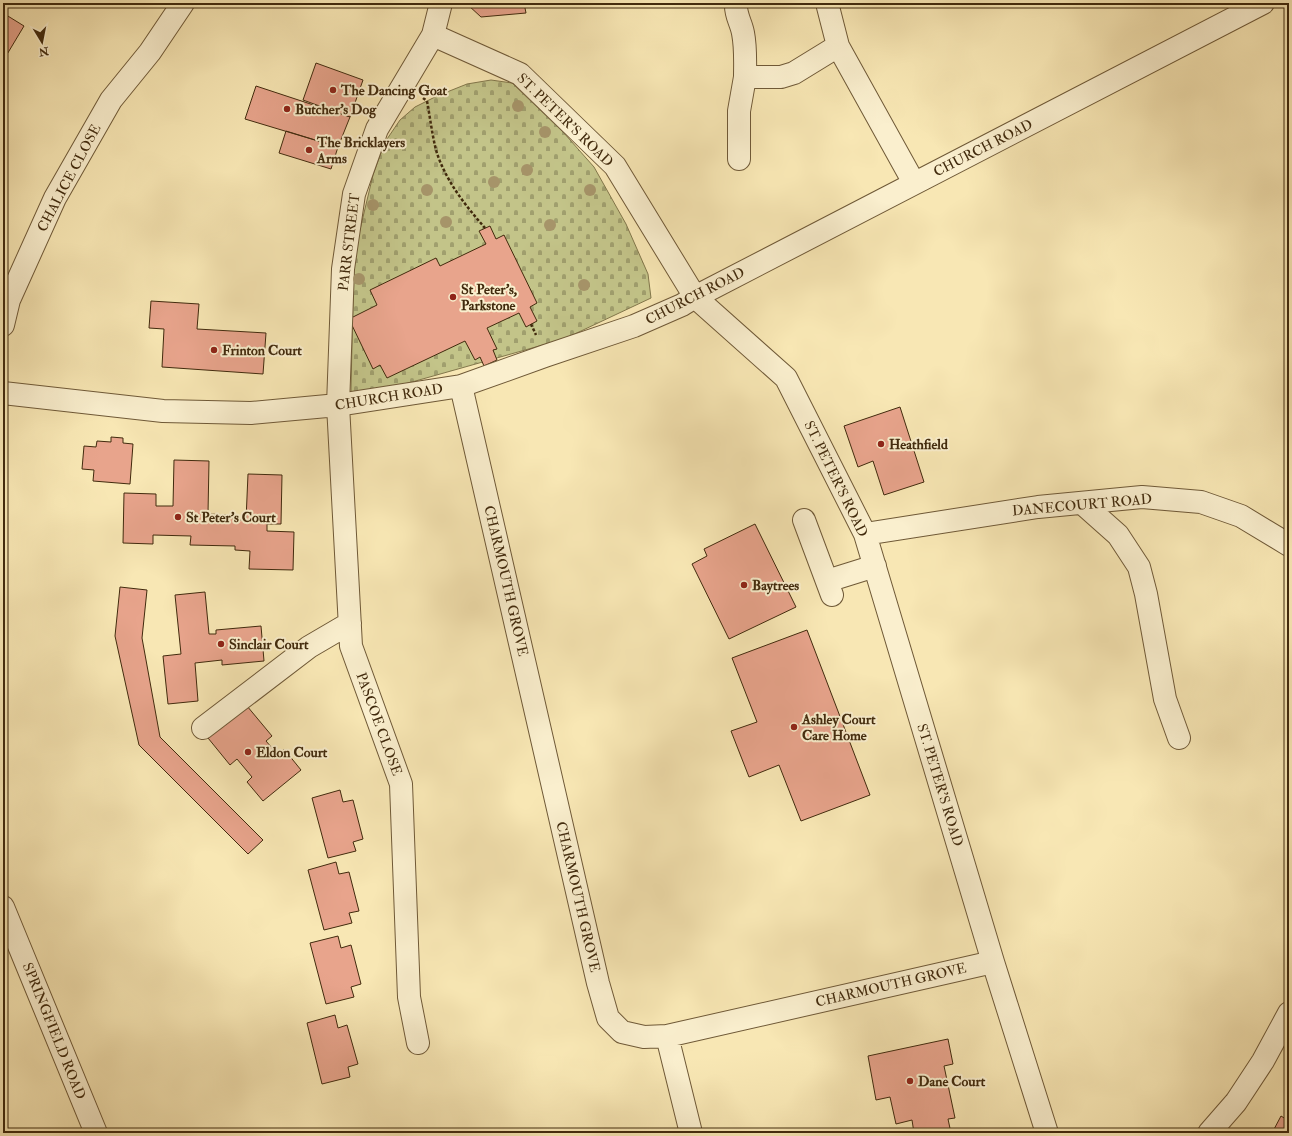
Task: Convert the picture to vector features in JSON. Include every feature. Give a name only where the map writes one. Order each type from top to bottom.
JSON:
[{"type":"street","name":"CHALICE CLOSE","points":[[3,325],[9,300],[55,198],[111,100],[150,52],[183,3]]},
{"type":"street","name":"PARR STREET","points":[[338,405],[343,269],[354,194],[377,129],[433,35],[441,3]]},
{"type":"street","points":[[736,3],[738,21],[743,31],[744,38],[745,77],[739,111],[739,159]]},
{"type":"street","points":[[827,3],[838,46],[914,183]]},
{"type":"street","name":"CHURCH ROAD","points":[[3,393],[164,411],[251,413],[338,405],[461,386],[634,326],[682,305],[914,183],[1263,3]]},
{"type":"street","name":"ST. PETER'S ROAD","points":[[433,35],[520,74],[615,166],[695,297],[786,378],[865,534],[993,962],[1046,1133]]},
{"type":"street","points":[[745,77],[781,77],[794,73],[838,46]]},
{"type":"street","name":"CHARMOUTH GROVE","points":[[461,386],[598,983],[608,1018],[622,1032],[644,1037],[667,1036],[993,962]]},
{"type":"street","name":"PASCOE CLOSE","points":[[338,405],[351,646],[401,784],[409,997],[418,1043]]},
{"type":"street","name":"DANECOURT ROAD","points":[[865,534],[1038,506],[1142,497],[1201,502],[1240,516],[1289,545]]},
{"type":"street","points":[[1082,503],[1118,535],[1138,567],[1146,594],[1165,699],[1179,738]]},
{"type":"street","points":[[804,520],[829,588],[875,566]]},
{"type":"street","points":[[203,728],[309,647],[350,623]]},
{"type":"street","name":"SPRINGFIELD ROAD","points":[[3,906],[96,1133]]},
{"type":"street","points":[[1209,1133],[1236,1102],[1263,1061],[1289,1013]]},
{"type":"street","points":[[667,1036],[691,1133]]},
{"type":"path","points":[[404,84],[426,101],[436,150],[447,176],[469,209],[485,228]]},
{"type":"path","points":[[531,324],[534,332]]},
{"type":"green space","points":[[491,80],[512,83],[563,132],[594,167],[626,224],[648,274],[651,298],[564,339],[366,395],[355,396],[351,392],[354,255],[373,175],[385,142],[400,120],[415,107],[467,84]]},
{"type":"building","points":[[467,3],[524,3],[526,13],[481,17]]},
{"type":"building","points":[[3,13],[24,26],[3,61]]},
{"type":"building","name":"The Dancing Goat","points":[[316,63],[363,80],[350,117],[303,100]]},
{"type":"building","name":"Butcher’s Dog","points":[[256,86],[350,117],[338,147],[245,119]]},
{"type":"building","name":"The Bricklayers Arms","points":[[286,131],[338,147],[331,169],[279,153]]},
{"type":"building","name":"St Peter’s, Parkstone","points":[[490,226],[496,239],[504,235],[537,303],[530,307],[537,321],[526,327],[519,313],[487,328],[497,349],[493,350],[497,360],[484,366],[480,357],[475,360],[465,341],[387,378],[380,365],[373,369],[349,319],[377,305],[370,290],[436,258],[440,266],[486,244],[479,231]]},
{"type":"building","name":"Frinton Court","points":[[151,301],[199,304],[197,329],[266,333],[263,374],[162,367],[164,329],[149,328]]},
{"type":"building","name":"Heathfield","points":[[900,407],[924,482],[884,495],[873,461],[858,467],[844,426]]},
{"type":"building","points":[[111,437],[123,438],[123,443],[133,444],[130,484],[93,481],[94,470],[82,469],[84,446],[96,447],[97,441],[111,442]]},
{"type":"building","name":"St Peter's Court","points":[[174,460],[209,461],[208,514],[233,515],[233,520],[246,520],[248,474],[282,475],[281,524],[267,524],[267,531],[294,532],[293,570],[249,569],[250,551],[235,550],[235,546],[190,545],[191,536],[153,535],[153,544],[123,543],[124,493],[156,494],[156,506],[173,506]]},
{"type":"building","name":"Baytrees","points":[[755,524],[796,607],[729,639],[692,564],[707,556],[704,549]]},
{"type":"building","points":[[120,587],[147,590],[142,638],[160,737],[263,840],[248,854],[139,745],[115,636]]},
{"type":"building","name":"Sinclair Court","points":[[205,592],[209,634],[216,634],[216,630],[261,626],[264,661],[222,665],[222,660],[195,663],[198,701],[168,704],[163,656],[181,654],[175,595]]},
{"type":"building","name":"Ashley Court Care Home","points":[[807,630],[870,795],[801,821],[779,765],[749,777],[731,731],[757,722],[732,658]]},
{"type":"building","name":"Eldon Court","points":[[247,706],[272,736],[266,741],[278,755],[284,749],[301,770],[263,801],[247,782],[252,777],[237,759],[230,765],[208,738]]},
{"type":"building","points":[[340,790],[343,802],[353,800],[363,839],[353,842],[356,851],[328,858],[312,798]]},
{"type":"building","points":[[336,862],[339,874],[349,872],[359,911],[349,913],[352,923],[324,930],[308,870]]},
{"type":"building","points":[[338,936],[341,948],[351,945],[361,984],[351,987],[354,997],[326,1004],[310,943]]},
{"type":"building","points":[[335,1015],[338,1028],[347,1025],[358,1064],[348,1067],[350,1077],[322,1084],[307,1023]]},
{"type":"building","name":"Dane Court","points":[[948,1039],[953,1064],[944,1066],[955,1118],[948,1119],[951,1133],[914,1133],[912,1120],[896,1124],[890,1097],[876,1100],[868,1056]]},
{"type":"building","points":[[1281,1116],[1289,1121],[1289,1133],[1272,1133]]},
{"type":"place","name":"The Dancing Goat","points":[[333,90]]},
{"type":"place","name":"Butcher’s Dog","points":[[287,109]]},
{"type":"place","name":"The Bricklayers Arms","points":[[309,150]]},
{"type":"place","name":"St Peter’s, Parkstone","points":[[453,297]]},
{"type":"place","name":"Frinton Court","points":[[214,350]]},
{"type":"place","name":"Heathfield","points":[[881,444]]},
{"type":"place","name":"St Peter's Court","points":[[178,517]]},
{"type":"place","name":"Baytrees","points":[[744,585]]},
{"type":"place","name":"Sinclair Court","points":[[221,644]]},
{"type":"place","name":"Ashley Court Care Home","points":[[794,727]]},
{"type":"place","name":"Eldon Court","points":[[248,752]]},
{"type":"place","name":"Dane Court","points":[[910,1081]]}]
